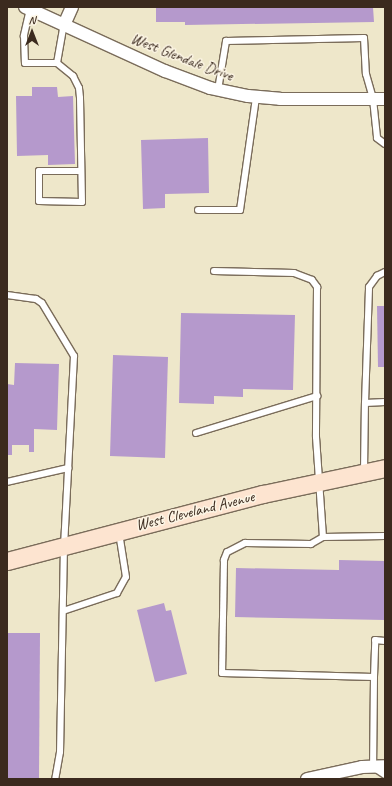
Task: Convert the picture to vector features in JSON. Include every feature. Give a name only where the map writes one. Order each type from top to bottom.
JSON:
[{"type":"main road","name":"West Cleveland Avenue","points":[[7,560],[118,530],[319,481],[385,468]]},
{"type":"street","points":[[64,24],[72,7]]},
{"type":"street","name":"West Glendale Drive","points":[[28,8],[165,71],[218,90],[256,97],[324,100],[379,99]]},
{"type":"street","points":[[307,779],[322,775],[379,766]]},
{"type":"lane","points":[[28,8],[24,36],[25,63],[57,63],[73,76],[79,88],[82,202],[39,201],[39,171],[81,171]]},
{"type":"lane","points":[[57,63],[64,24]]},
{"type":"lane","points":[[218,90],[226,42],[364,38],[366,74],[379,99],[377,138],[385,144]]},
{"type":"lane","points":[[198,210],[240,210],[256,97]]},
{"type":"lane","points":[[214,271],[294,273],[315,283],[317,287],[316,437],[323,537]]},
{"type":"lane","points":[[364,472],[369,287],[377,276],[385,272]]},
{"type":"lane","points":[[7,295],[36,299],[42,303],[74,356],[64,545],[60,752],[55,779]]},
{"type":"lane","points":[[196,433],[317,396]]},
{"type":"lane","points":[[365,403],[385,402]]},
{"type":"lane","points":[[7,482],[68,468]]},
{"type":"lane","points":[[63,611],[117,594],[126,576],[118,530]]},
{"type":"lane","points":[[374,677],[222,673],[224,560],[227,552],[245,543],[311,544],[323,537],[385,536]]},
{"type":"lane","points":[[385,641],[375,640],[374,677],[379,766],[385,775]]},
{"type":"building","points":[[156,7],[373,7],[374,22],[185,25],[185,22],[156,22]]},
{"type":"building","points":[[32,87],[57,87],[58,97],[73,96],[75,164],[48,165],[48,155],[17,156],[16,96],[32,96]]},
{"type":"building","points":[[208,138],[209,193],[165,194],[165,208],[143,209],[141,140]]},
{"type":"building","points":[[377,306],[385,306],[385,367],[378,367]]},
{"type":"building","points":[[181,313],[295,315],[293,390],[243,389],[243,397],[214,396],[214,404],[179,403]]},
{"type":"building","points":[[113,355],[168,357],[165,458],[110,456]]},
{"type":"building","points":[[15,363],[59,364],[57,430],[34,429],[34,452],[29,452],[29,445],[12,445],[12,455],[7,455],[7,384],[14,385]]},
{"type":"building","points":[[339,560],[385,561],[385,620],[235,617],[236,568],[339,570]]},
{"type":"building","points":[[164,603],[166,611],[171,610],[187,674],[155,682],[137,610]]},
{"type":"building","points":[[7,633],[40,633],[39,779],[7,779]]}]
